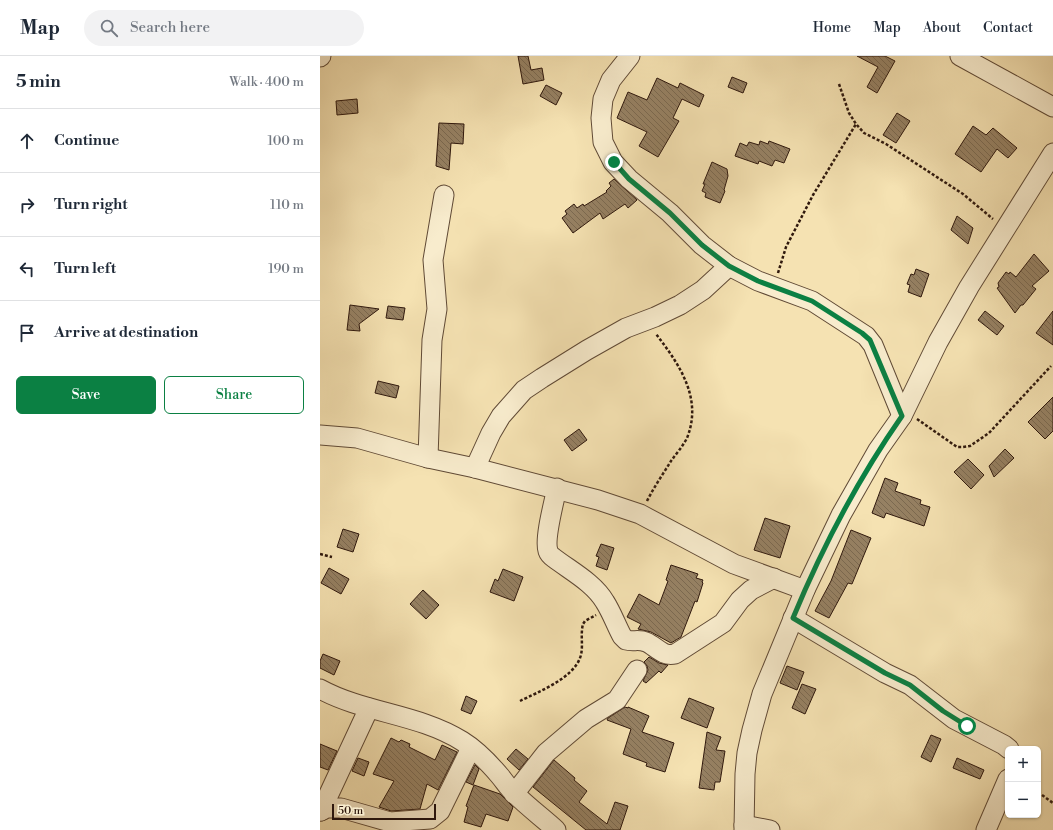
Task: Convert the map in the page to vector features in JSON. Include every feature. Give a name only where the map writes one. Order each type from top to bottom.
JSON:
[{"type":"street","points":[[630,56],[611,80],[603,99],[601,118],[603,142],[614,162],[629,179],[670,213],[702,245],[729,266],[758,281],[812,301],[866,336],[873,345],[903,413]]},
{"type":"street","points":[[960,56],[1053,107]]},
{"type":"street","points":[[770,830],[744,827],[746,767],[750,738],[762,694],[793,618],[841,515],[878,450],[903,413],[938,342],[969,287],[1053,153]]},
{"type":"street","points":[[428,458],[432,340],[437,309],[433,260],[444,195]]},
{"type":"street","points":[[475,468],[491,433],[501,416],[524,390],[587,350],[626,328],[648,320],[680,304],[703,290],[729,266]]},
{"type":"street","points":[[320,435],[357,438],[428,458],[557,488],[640,514],[734,564],[805,590]]},
{"type":"street","points":[[557,488],[547,541],[547,550],[549,554],[584,580],[597,592],[605,602],[622,636],[626,640],[643,641],[662,652],[671,655],[675,654],[723,624],[740,600],[751,590],[774,578]]},
{"type":"street","points":[[793,618],[885,673],[905,682],[954,719],[1005,746]]},
{"type":"street","points":[[514,794],[546,753],[586,719],[617,700],[637,670]]},
{"type":"street","points":[[320,689],[341,700],[421,723],[440,730],[462,741],[498,774],[514,794],[556,830]]},
{"type":"street","points":[[321,811],[369,708]]},
{"type":"street","points":[[321,811],[327,808],[341,808],[390,822],[430,819],[440,811],[471,748]]},
{"type":"street","points":[[986,830],[1007,782]]},
{"type":"path","points":[[839,84],[849,113],[856,124],[864,132],[886,144],[963,194],[1006,229]]},
{"type":"path","points":[[774,287],[786,247],[813,195],[856,124]]},
{"type":"path","points":[[640,514],[651,493],[686,439],[691,418],[692,405],[686,379],[675,359],[655,333],[648,320]]},
{"type":"path","points":[[903,413],[957,447],[963,448],[970,446],[989,433],[1051,366]]},
{"type":"path","points":[[320,554],[332,557]]},
{"type":"path","points":[[520,701],[555,683],[569,673],[580,658],[583,624],[589,618],[610,611]]},
{"type":"path","points":[[1041,794],[1053,803]]},
{"type":"building","points":[[518,56],[528,56],[531,70],[542,68],[544,80],[523,84]]},
{"type":"building","points":[[857,56],[885,56],[895,61],[877,93],[867,87],[878,67]]},
{"type":"building","points":[[732,77],[747,83],[743,93],[728,87]]},
{"type":"building","points":[[657,78],[678,88],[680,83],[704,95],[699,107],[682,99],[673,118],[679,121],[658,157],[639,146],[647,132],[617,118],[628,92],[647,100]]},
{"type":"building","points":[[546,85],[562,93],[556,105],[540,96]]},
{"type":"building","points":[[357,99],[358,113],[337,115],[336,101]]},
{"type":"building","points":[[897,113],[910,121],[896,143],[883,135]]},
{"type":"building","points":[[439,123],[464,124],[463,144],[451,143],[449,170],[436,166]]},
{"type":"building","points":[[973,126],[986,135],[993,128],[1017,148],[1008,158],[997,149],[981,172],[955,154]]},
{"type":"building","points":[[760,141],[768,144],[769,141],[790,149],[784,163],[775,160],[772,166],[759,161],[758,164],[735,156],[740,143],[747,146],[749,142],[759,145]]},
{"type":"building","points":[[712,162],[727,169],[728,176],[725,191],[720,203],[705,197],[706,193],[702,191],[705,184],[703,184]]},
{"type":"building","points":[[614,179],[637,200],[628,208],[625,204],[603,219],[600,213],[573,233],[562,218],[567,214],[565,211],[574,204],[577,208],[583,204],[584,206],[607,192],[606,191],[611,186],[609,183]]},
{"type":"building","points":[[957,216],[973,228],[968,244],[951,230]]},
{"type":"building","points":[[1034,254],[1049,271],[1032,286],[1036,289],[1015,313],[997,288],[999,287],[998,283],[1006,272],[1009,274],[1010,272],[1016,277]]},
{"type":"building","points":[[916,269],[929,274],[921,297],[908,292],[910,285],[907,284],[911,274],[914,275]]},
{"type":"building","points":[[350,305],[379,309],[359,324],[360,331],[347,330]]},
{"type":"building","points":[[388,306],[405,308],[403,320],[386,318]]},
{"type":"building","points":[[985,311],[1004,326],[997,335],[978,320]]},
{"type":"building","points":[[1053,311],[1053,345],[1036,333]]},
{"type":"building","points":[[378,381],[399,386],[396,398],[375,393]]},
{"type":"building","points":[[1053,397],[1053,431],[1045,439],[1028,422]]},
{"type":"building","points":[[579,429],[587,440],[572,451],[564,440]]},
{"type":"building","points":[[1005,449],[1014,458],[994,477],[989,466]]},
{"type":"building","points":[[968,459],[984,475],[971,489],[954,472]]},
{"type":"building","points":[[885,478],[898,483],[895,491],[921,500],[920,504],[930,507],[924,526],[886,513],[884,518],[872,513]]},
{"type":"building","points":[[765,518],[790,526],[780,558],[754,550]]},
{"type":"building","points":[[343,529],[359,534],[353,552],[337,547]]},
{"type":"building","points":[[851,530],[871,538],[852,584],[848,583],[829,618],[815,611],[831,581]]},
{"type":"building","points":[[601,544],[614,548],[607,570],[596,566],[599,557],[596,556]]},
{"type":"building","points":[[671,565],[698,574],[696,578],[703,580],[703,583],[697,602],[695,601],[681,637],[671,643],[651,632],[638,629],[641,624],[627,617],[639,594],[659,605],[668,581],[666,580]]},
{"type":"building","points":[[329,568],[349,579],[341,594],[321,583]]},
{"type":"building","points":[[503,569],[523,577],[514,601],[490,592],[495,579],[498,581]]},
{"type":"building","points":[[423,590],[439,605],[426,619],[410,604]]},
{"type":"building","points":[[323,654],[340,661],[334,675],[320,668],[320,661]]},
{"type":"building","points":[[649,657],[659,663],[668,665],[661,673],[659,671],[646,683],[643,681],[648,670],[644,662]]},
{"type":"building","points":[[787,666],[804,672],[797,690],[780,683]]},
{"type":"building","points":[[802,684],[816,689],[805,714],[792,708]]},
{"type":"building","points":[[466,696],[477,701],[471,714],[461,710]]},
{"type":"building","points":[[689,698],[714,708],[707,728],[681,718]]},
{"type":"building","points":[[625,707],[649,716],[642,732],[674,743],[665,772],[646,766],[647,763],[623,754],[631,729],[607,720]]},
{"type":"building","points":[[707,732],[721,737],[716,750],[725,751],[720,782],[715,782],[714,790],[699,788]]},
{"type":"building","points":[[931,735],[941,739],[931,762],[921,757]]},
{"type":"building","points":[[391,738],[399,742],[401,740],[410,744],[409,747],[435,760],[442,745],[457,752],[438,790],[427,784],[420,809],[391,811],[379,807],[394,781],[373,774]]},
{"type":"building","points":[[320,744],[337,751],[328,770],[320,767]]},
{"type":"building","points":[[516,749],[528,759],[519,770],[507,759]]},
{"type":"building","points":[[358,758],[369,762],[364,776],[352,771]]},
{"type":"building","points":[[957,758],[984,770],[980,779],[953,768]]},
{"type":"building","points":[[554,760],[575,778],[574,780],[587,791],[579,802],[607,824],[615,802],[628,806],[620,830],[586,830],[533,787]]},
{"type":"building","points":[[475,765],[479,769],[473,785],[466,782]]},
{"type":"building","points":[[474,785],[500,794],[513,807],[508,821],[486,814],[481,827],[464,822],[468,807],[466,806]]},
{"type":"route","points":[[614,162],[629,179],[670,213],[702,245],[735,271],[812,301],[862,333],[870,340],[902,416],[878,450],[841,515],[793,618],[885,673],[910,685],[954,719],[967,726]]}]
